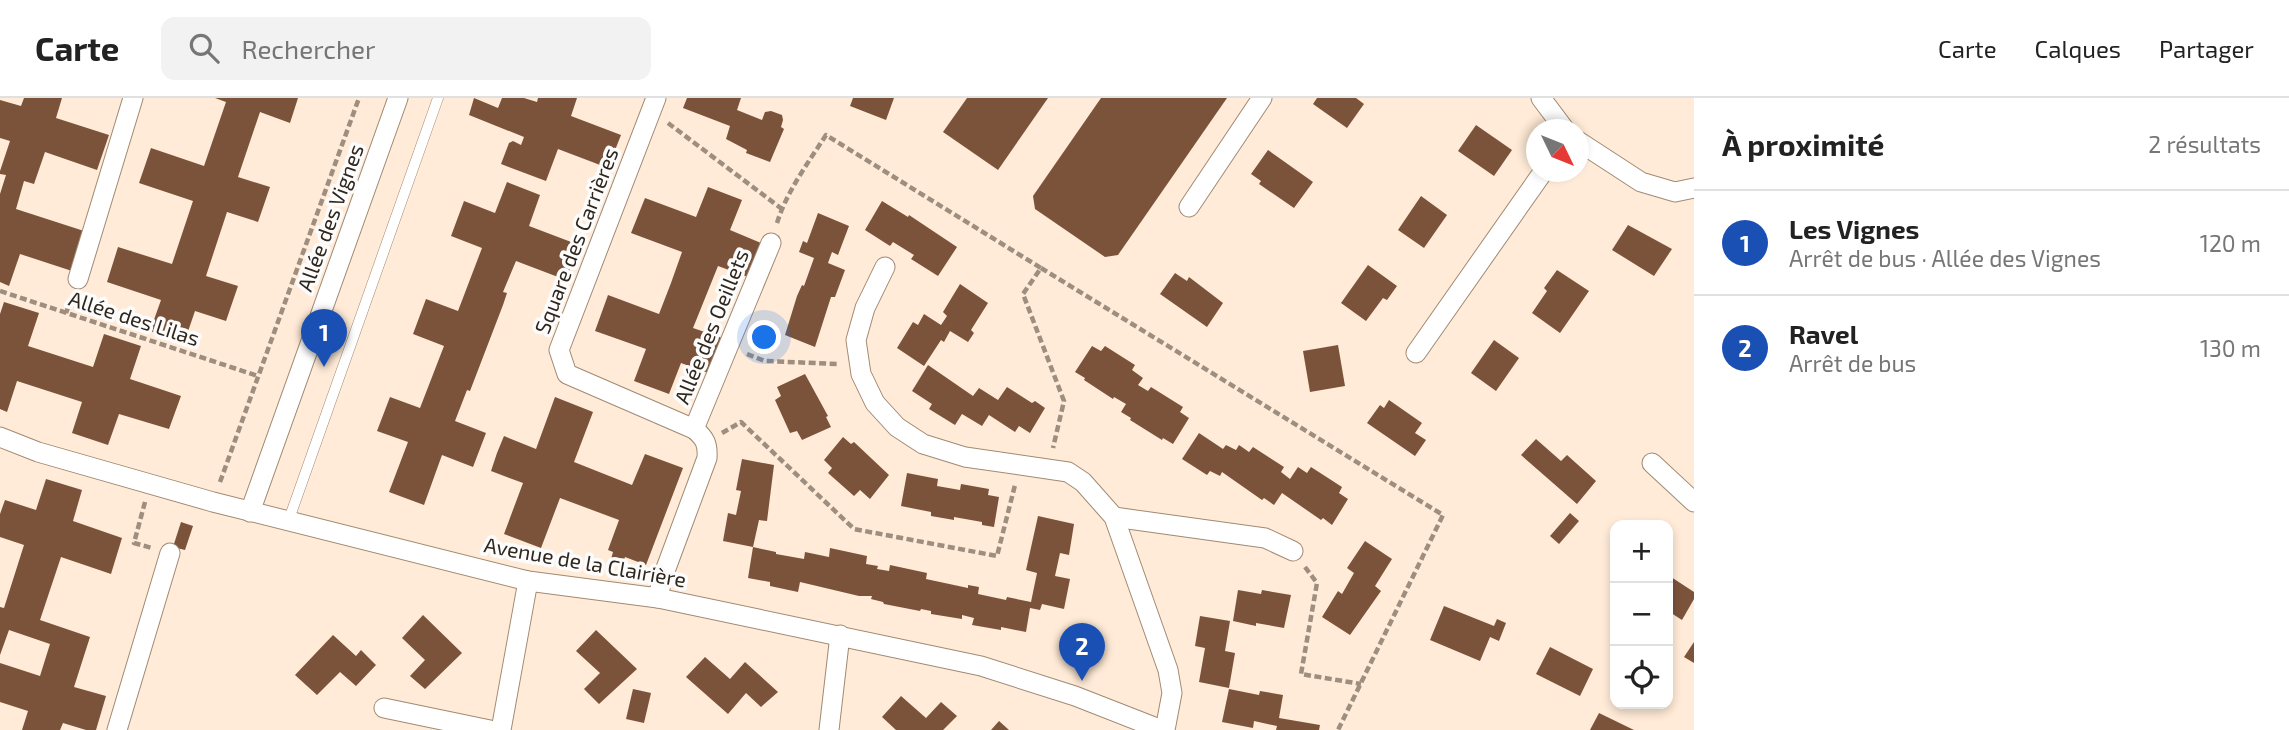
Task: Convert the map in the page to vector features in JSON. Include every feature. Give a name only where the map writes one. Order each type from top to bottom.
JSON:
[{"type":"street","points":[[78,279],[133,98]]},
{"type":"street","name":"Allée des Vignes","points":[[250,512],[398,98]]},
{"type":"street","points":[[1189,207],[1262,98]]},
{"type":"street","points":[[1541,98],[1557,119]]},
{"type":"street","name":"Square des Carrières","points":[[654,105],[559,350],[567,374],[700,436]]},
{"type":"street","points":[[1589,148],[1641,182],[1675,192],[1694,188]]},
{"type":"street","points":[[1416,353],[1536,182]]},
{"type":"street","name":"Allée des Oeillets","points":[[700,436],[728,346],[771,243]]},
{"type":"street","points":[[885,267],[865,308],[856,340],[862,374],[875,403],[897,427],[923,444],[965,457],[1068,472],[1083,482],[1114,517],[1168,670],[1172,693],[1163,730]]},
{"type":"street","points":[[658,598],[662,579],[708,458],[708,446],[700,436]]},
{"type":"street","name":"Avenue de la Clairière","points":[[0,437],[38,452],[213,502],[528,581],[658,598],[981,666],[1074,696],[1163,730]]},
{"type":"street","points":[[1652,463],[1694,502]]},
{"type":"street","points":[[1114,517],[1265,538],[1293,551]]},
{"type":"street","points":[[117,730],[170,553]]},
{"type":"street","points":[[501,730],[528,581]]},
{"type":"street","points":[[829,730],[840,635]]},
{"type":"street","points":[[384,708],[490,730]]},
{"type":"lane","points":[[288,522],[438,98]]},
{"type":"path","points":[[213,502],[359,98]]},
{"type":"path","points":[[654,105],[782,209]]},
{"type":"path","points":[[771,243],[782,209],[826,135],[1443,515],[1338,730]]},
{"type":"path","points":[[1041,268],[1023,294],[1064,401],[1048,469]]},
{"type":"path","name":"Allée des Lilas","points":[[0,291],[258,376]]},
{"type":"path","points":[[728,346],[765,361],[860,365]]},
{"type":"path","points":[[700,436],[741,422],[854,530],[997,556],[1019,465]]},
{"type":"path","points":[[149,484],[134,543],[170,553]]},
{"type":"path","points":[[1293,551],[1317,583],[1301,674],[1362,684]]},
{"type":"building","points":[[24,98],[62,98],[56,118],[109,135],[97,170],[45,152],[34,184],[24,181],[16,209],[84,231],[72,271],[20,254],[9,286],[0,282],[0,194],[6,175],[0,174],[0,171],[10,141],[0,138],[0,100],[21,106]]},
{"type":"building","points":[[215,98],[298,98],[290,123],[260,112],[238,177],[270,187],[258,222],[227,212],[206,276],[238,286],[226,321],[195,311],[184,343],[150,331],[161,300],[107,282],[118,247],[172,264],[193,201],[139,183],[151,148],[204,166],[226,102]]},
{"type":"building","points":[[474,98],[498,108],[502,98],[524,98],[537,102],[538,98],[577,98],[571,116],[621,135],[608,168],[558,149],[546,181],[501,164],[509,143],[513,141],[521,145],[524,137],[469,115]]},
{"type":"building","points":[[687,98],[741,98],[737,110],[762,120],[765,112],[782,115],[781,127],[784,129],[770,162],[746,153],[747,150],[726,139],[730,126],[683,108]]},
{"type":"building","points":[[853,98],[894,98],[886,120],[850,106]]},
{"type":"building","points":[[967,98],[1048,98],[998,170],[943,132]]},
{"type":"building","points":[[1101,98],[1227,98],[1118,255],[1105,257],[1035,209],[1033,196]]},
{"type":"building","points":[[1317,98],[1356,98],[1364,104],[1347,128],[1313,104]]},
{"type":"building","points":[[1476,125],[1512,150],[1494,176],[1458,151]]},
{"type":"building","points":[[1268,150],[1313,182],[1294,208],[1259,184],[1261,181],[1251,174]]},
{"type":"building","points":[[507,182],[540,195],[529,226],[579,245],[566,280],[516,261],[503,292],[507,293],[503,305],[470,391],[467,390],[455,421],[486,433],[473,467],[442,455],[424,505],[389,492],[408,442],[377,431],[390,397],[420,408],[444,346],[413,334],[426,299],[458,311],[482,248],[451,236],[464,201],[495,213]]},
{"type":"building","points":[[708,187],[742,200],[730,230],[761,243],[748,277],[718,266],[693,328],[725,339],[711,374],[681,363],[669,394],[634,381],[646,349],[595,331],[608,295],[659,314],[671,283],[682,252],[631,233],[645,198],[696,217]]},
{"type":"building","points":[[1421,196],[1447,215],[1424,248],[1398,230]]},
{"type":"building","points":[[882,201],[908,217],[909,215],[957,247],[938,276],[911,259],[914,255],[893,242],[890,246],[865,230]]},
{"type":"building","points":[[818,213],[849,226],[838,255],[832,252],[828,263],[845,270],[835,297],[831,297],[815,347],[785,335],[797,296],[802,285],[804,286],[814,258],[799,252],[803,241],[807,243]]},
{"type":"building","points":[[1628,225],[1672,249],[1654,276],[1612,250]]},
{"type":"building","points":[[1368,265],[1397,286],[1387,300],[1383,298],[1366,321],[1341,303]]},
{"type":"building","points":[[1557,270],[1589,291],[1560,333],[1532,313],[1547,291],[1544,288]]},
{"type":"building","points":[[1175,273],[1187,281],[1189,277],[1223,303],[1207,327],[1160,294]]},
{"type":"building","points":[[960,284],[988,303],[971,330],[974,333],[968,342],[950,331],[924,366],[897,348],[913,322],[918,325],[924,314],[941,325],[947,316],[943,312]]},
{"type":"building","points":[[4,302],[39,313],[28,346],[93,367],[104,334],[141,346],[130,379],[181,396],[169,429],[119,414],[108,445],[72,433],[82,402],[17,381],[7,412],[0,409],[0,314]]},
{"type":"building","points":[[1494,340],[1519,358],[1496,391],[1471,373]]},
{"type":"building","points":[[1338,345],[1345,386],[1310,392],[1303,351]]},
{"type":"building","points":[[1092,346],[1101,351],[1105,346],[1135,365],[1132,370],[1143,378],[1138,385],[1148,391],[1151,387],[1183,407],[1180,412],[1189,418],[1173,444],[1130,420],[1131,418],[1121,412],[1126,404],[1114,397],[1113,399],[1075,372]]},
{"type":"building","points":[[928,365],[973,396],[979,388],[998,400],[1007,387],[1045,408],[1030,433],[1019,426],[1015,432],[989,415],[982,426],[962,414],[955,425],[929,409],[932,404],[912,391]]},
{"type":"building","points":[[805,374],[828,416],[826,417],[831,427],[802,440],[797,431],[790,433],[775,400],[781,396],[777,387]]},
{"type":"building","points":[[555,397],[593,412],[574,462],[632,485],[645,454],[683,468],[646,565],[625,557],[622,567],[610,563],[613,552],[608,550],[619,520],[560,498],[541,548],[504,534],[523,483],[491,471],[497,453],[504,436],[536,449]]},
{"type":"building","points":[[1389,400],[1422,423],[1415,433],[1426,440],[1415,456],[1367,423],[1380,405],[1384,408]]},
{"type":"building","points":[[1199,433],[1223,449],[1226,445],[1236,450],[1239,445],[1249,452],[1253,447],[1284,467],[1281,472],[1290,479],[1298,467],[1307,473],[1311,467],[1342,487],[1339,493],[1348,499],[1332,525],[1282,493],[1274,505],[1264,498],[1262,500],[1222,472],[1220,476],[1210,471],[1207,475],[1182,459]]},
{"type":"building","points":[[843,437],[851,444],[854,442],[889,475],[870,499],[860,490],[854,496],[828,473],[832,468],[824,460]]},
{"type":"building","points":[[1536,439],[1561,461],[1567,455],[1596,481],[1577,504],[1521,455]]},
{"type":"building","points":[[742,459],[774,465],[767,521],[759,520],[753,547],[723,541],[728,513],[736,515],[741,491],[736,490]]},
{"type":"building","points":[[907,473],[938,479],[937,486],[960,490],[961,484],[989,489],[988,495],[999,497],[994,527],[954,517],[954,520],[931,516],[931,512],[901,506]]},
{"type":"building","points":[[46,479],[82,490],[73,521],[122,538],[111,574],[61,557],[40,620],[90,637],[74,687],[106,696],[96,730],[63,723],[60,730],[22,730],[28,711],[0,702],[0,663],[40,676],[50,644],[9,630],[0,655],[0,607],[4,608],[24,545],[0,537],[0,514],[5,500],[36,510]]},
{"type":"building","points":[[1570,513],[1579,521],[1559,544],[1550,536]]},
{"type":"building","points":[[1038,516],[1074,524],[1069,555],[1060,553],[1055,576],[1070,579],[1064,609],[1042,604],[1040,610],[1030,608],[1026,632],[972,625],[974,618],[962,615],[962,619],[931,614],[931,611],[884,604],[871,599],[872,596],[859,596],[800,582],[798,592],[748,578],[753,547],[804,559],[805,552],[829,557],[830,548],[867,556],[866,564],[878,566],[877,569],[889,571],[890,565],[927,573],[926,579],[968,588],[968,585],[979,587],[978,594],[1031,602],[1037,573],[1026,570]]},
{"type":"building","points":[[181,522],[193,526],[185,550],[173,547]]},
{"type":"building","points":[[1365,541],[1392,559],[1375,586],[1381,591],[1350,635],[1322,617],[1338,591],[1342,594],[1354,573],[1347,568]]},
{"type":"building","points":[[1673,578],[1694,592],[1694,599],[1682,620],[1673,614]]},
{"type":"building","points":[[1238,590],[1261,594],[1262,590],[1291,595],[1284,628],[1233,621]]},
{"type":"building","points":[[1444,606],[1494,626],[1497,619],[1506,623],[1499,641],[1490,637],[1480,661],[1430,640]]},
{"type":"building","points":[[423,615],[462,653],[425,689],[410,676],[425,660],[402,638]]},
{"type":"building","points":[[1200,616],[1230,621],[1225,651],[1235,653],[1229,688],[1199,682],[1205,648],[1195,646]]},
{"type":"building","points":[[596,630],[637,669],[599,704],[584,689],[600,673],[576,651]]},
{"type":"building","points":[[333,635],[356,656],[361,650],[376,665],[356,686],[340,672],[317,695],[295,675]]},
{"type":"building","points":[[1694,642],[1694,663],[1684,657]]},
{"type":"building","points":[[1550,647],[1593,669],[1580,696],[1536,674]]},
{"type":"building","points":[[705,657],[730,679],[745,662],[778,692],[761,707],[746,693],[728,714],[686,677]]},
{"type":"building","points":[[633,689],[651,693],[644,723],[626,719]]},
{"type":"building","points":[[1229,689],[1259,695],[1260,691],[1283,695],[1279,718],[1320,725],[1319,730],[1276,730],[1277,726],[1254,721],[1253,728],[1222,722]]},
{"type":"building","points":[[901,696],[926,718],[941,702],[957,716],[943,730],[896,730],[882,717]]},
{"type":"building","points":[[1599,713],[1634,730],[1590,730]]},
{"type":"building","points":[[999,721],[1009,730],[991,730]]},
{"type":"place","name":"Les Vignes","points":[[324,367]]},
{"type":"place","name":"Ravel","points":[[1082,681]]}]
